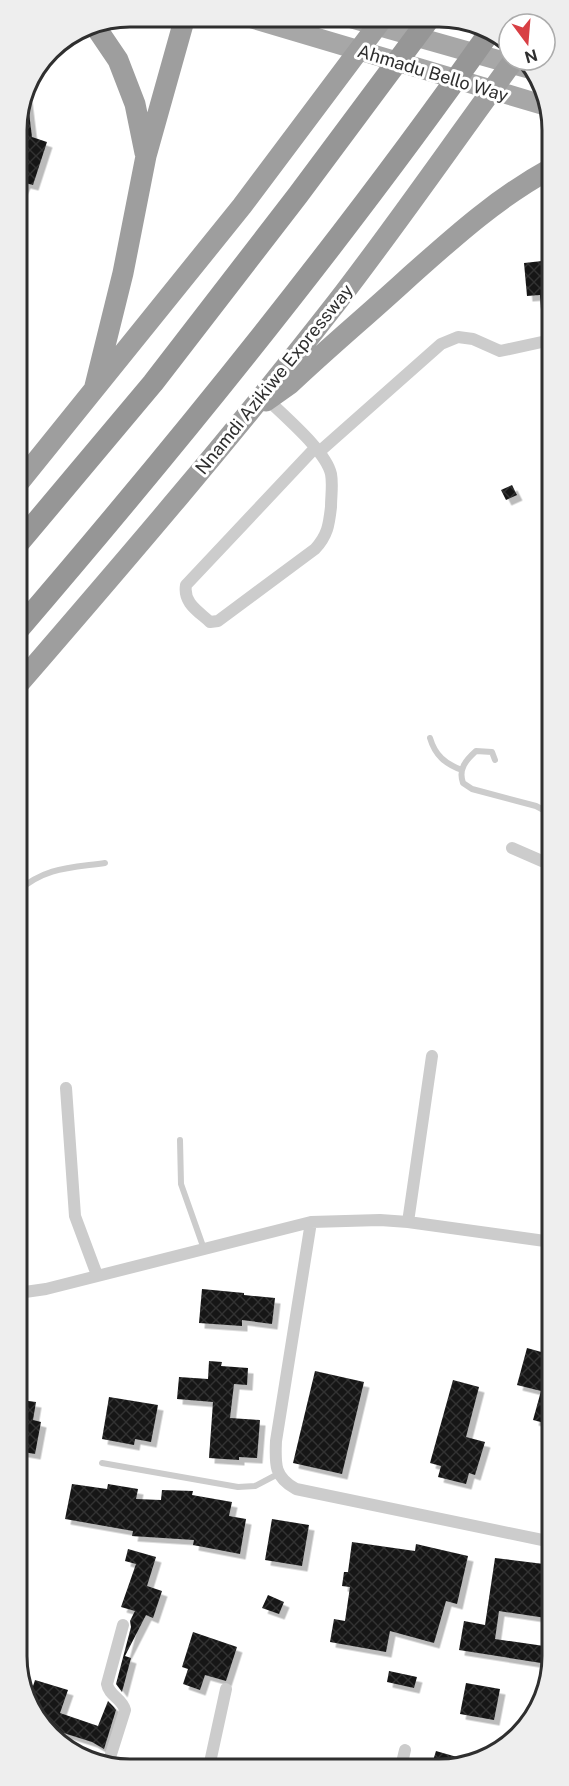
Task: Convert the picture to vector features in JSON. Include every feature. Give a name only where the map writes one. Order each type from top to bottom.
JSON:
[{"type":"highway","points":[[93,392],[123,273],[146,156],[182,27]]},
{"type":"highway","points":[[27,473],[242,206],[376,27]]},
{"type":"highway","points":[[27,534],[153,382],[423,27]]},
{"type":"highway","points":[[99,32],[118,60],[135,104],[146,156]]},
{"type":"highway","name":"Nnamdi Azikiwe Expressway","points":[[27,619],[120,511],[301,284],[440,103],[485,38]]},
{"type":"highway","name":"Nnamdi Azikiwe Expressway","points":[[27,675],[259,405],[505,72]]},
{"type":"highway","points":[[259,405],[290,384],[435,253],[488,209],[542,174]]},
{"type":"main road","name":"Ahmadu Bello Way","points":[[281,27],[539,104]]},
{"type":"main road","name":"Ahmadu Bello Way","points":[[382,27],[497,60]]},
{"type":"street","points":[[259,405],[317,450],[325,458],[331,474],[332,488],[329,529],[315,549],[218,621],[210,622],[189,603],[184,594],[186,585],[317,450],[441,344],[458,337],[473,339],[500,351],[542,342]]},
{"type":"street","points":[[512,848],[542,861]]},
{"type":"street","points":[[408,1222],[432,1056]]},
{"type":"street","points":[[66,1088],[73,1208],[97,1275]]},
{"type":"street","points":[[27,1292],[46,1289],[311,1222],[381,1220],[408,1222],[542,1241]]},
{"type":"street","points":[[311,1222],[276,1442],[275,1461],[278,1474],[285,1483],[296,1489],[542,1540]]},
{"type":"street","points":[[110,1757],[125,1710],[123,1704],[110,1693],[107,1684],[123,1625]]},
{"type":"street","points":[[211,1759],[226,1689]]},
{"type":"street","points":[[403,1759],[405,1750]]},
{"type":"lane","points":[[430,738],[440,758],[450,766],[462,770]]},
{"type":"lane","points":[[495,760],[492,752],[476,751],[467,759],[462,770],[463,783],[472,789],[542,809]]},
{"type":"lane","points":[[27,884],[52,870],[105,863]]},
{"type":"lane","points":[[180,1140],[181,1184],[204,1249]]},
{"type":"lane","points":[[102,1463],[238,1487],[255,1486],[278,1474]]},
{"type":"building","points":[[29,113],[32,137],[47,142],[33,185],[27,184]]},
{"type":"building","points":[[542,261],[542,324],[540,295],[527,296],[524,263]]},
{"type":"building","points":[[512,485],[517,495],[506,500],[501,490]]},
{"type":"building","points":[[202,1289],[275,1298],[272,1324],[242,1320],[242,1326],[199,1323]]},
{"type":"building","points":[[527,1348],[542,1352],[542,1422],[533,1420],[541,1391],[517,1385]]},
{"type":"building","points":[[209,1361],[222,1362],[221,1366],[248,1368],[247,1385],[234,1384],[230,1418],[260,1420],[257,1458],[239,1457],[239,1460],[209,1458],[213,1402],[177,1399],[179,1377],[208,1379]]},
{"type":"building","points":[[315,1371],[364,1382],[342,1474],[293,1463]]},
{"type":"building","points":[[453,1380],[479,1387],[466,1437],[485,1442],[475,1475],[469,1473],[466,1484],[438,1477],[441,1466],[430,1463]]},
{"type":"building","points":[[109,1397],[158,1405],[151,1442],[135,1439],[134,1445],[102,1439]]},
{"type":"building","points":[[27,1401],[36,1402],[33,1420],[41,1422],[35,1454],[27,1453]]},
{"type":"building","points":[[72,1484],[107,1489],[108,1484],[138,1489],[136,1499],[161,1500],[162,1490],[193,1491],[192,1495],[232,1502],[229,1516],[246,1519],[240,1554],[193,1545],[194,1540],[132,1536],[133,1531],[65,1519]]},
{"type":"building","points":[[272,1519],[309,1525],[302,1566],[265,1560]]},
{"type":"building","points":[[352,1542],[415,1551],[416,1544],[468,1556],[457,1604],[446,1601],[434,1643],[390,1631],[386,1652],[330,1642],[334,1619],[345,1621],[350,1587],[342,1586],[344,1572],[348,1572]]},
{"type":"building","points":[[128,1549],[156,1557],[147,1586],[162,1591],[153,1618],[146,1615],[125,1656],[131,1658],[122,1692],[116,1684],[131,1627],[130,1621],[135,1611],[121,1607],[136,1564],[125,1561]]},
{"type":"building","points":[[495,1558],[542,1564],[542,1617],[499,1611],[495,1639],[542,1646],[541,1663],[459,1650],[464,1621],[485,1625]]},
{"type":"building","points":[[268,1595],[284,1602],[279,1614],[262,1608]]},
{"type":"building","points":[[193,1632],[237,1647],[226,1681],[205,1675],[200,1690],[183,1684],[188,1669],[182,1667]]},
{"type":"building","points":[[389,1671],[417,1677],[414,1688],[387,1682]]},
{"type":"building","points":[[35,1680],[68,1690],[60,1713],[98,1726],[108,1701],[116,1710],[104,1749],[92,1742],[60,1732],[41,1708],[33,1687]]},
{"type":"building","points":[[466,1683],[500,1689],[494,1720],[460,1714]]},
{"type":"building","points":[[436,1751],[458,1757],[439,1759],[434,1759]]}]
